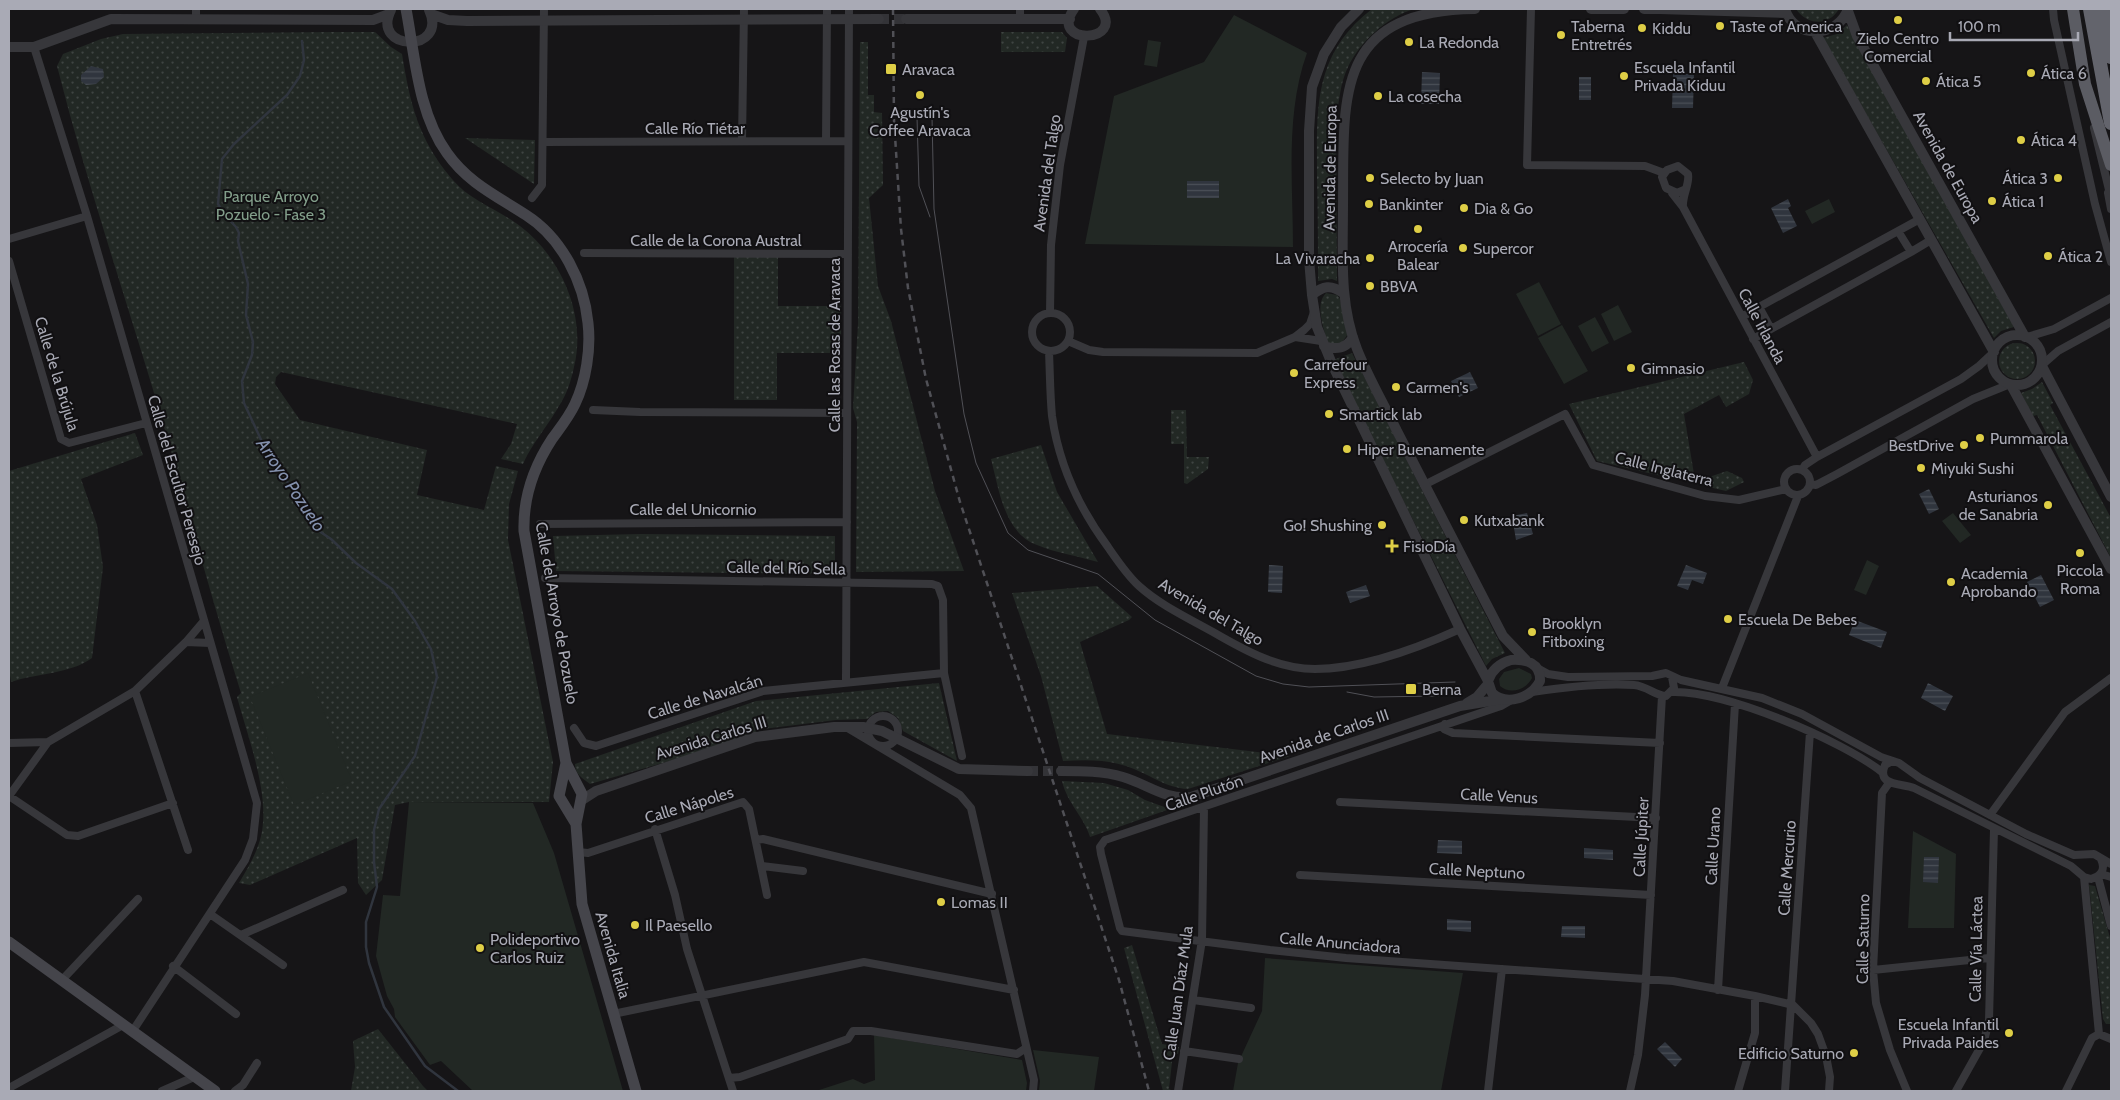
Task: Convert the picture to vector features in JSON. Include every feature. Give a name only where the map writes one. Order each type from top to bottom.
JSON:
[{"type":"highway","points":[[2073,9],[2085,84],[2108,170]]},
{"type":"highway","points":[[2090,9],[2111,123]]},
{"type":"highway","points":[[2103,9],[2111,58]]},
{"type":"main road","name":"Calle del Arroyo de Pozuelo","points":[[406,9],[429,115],[446,152],[475,184],[528,216],[554,240],[576,275],[588,323],[588,357],[580,390],[567,419],[539,461],[528,492],[524,514],[526,549],[566,763],[572,782]]},
{"type":"main road","name":"Avenida Italia","points":[[572,782],[576,806],[576,824],[583,853],[582,904],[636,1091]]},
{"type":"main road","points":[[572,782],[560,784],[559,796],[561,802],[576,806]]},
{"type":"main road","points":[[10,943],[214,1091]]},
{"type":"street","points":[[532,198],[542,185],[544,9]]},
{"type":"street","points":[[742,141],[744,9]]},
{"type":"street","points":[[826,141],[827,9]]},
{"type":"street","name":"Calle las Rosas de Aravaca","points":[[846,682],[850,9]]},
{"type":"street","points":[[1074,9],[1070,19],[1073,30],[1084,37],[1093,37],[1102,30],[1105,18],[1100,9]]},
{"type":"street","name":"Avenida de Europa","points":[[1359,9],[1341,27],[1324,54],[1312,87],[1309,130],[1309,259],[1314,312],[1323,344],[1460,629],[1488,682]]},
{"type":"street","name":"Avenida de Europa","points":[[1476,9],[1441,10],[1406,19],[1375,40],[1361,57],[1354,72],[1344,113],[1343,294],[1357,350],[1424,485],[1503,636],[1526,660]]},
{"type":"street","points":[[1531,9],[1527,165],[1645,166],[1664,173]]},
{"type":"street","points":[[1591,9],[1624,9]]},
{"type":"street","points":[[1644,9],[1786,11],[1798,26],[1815,32],[1831,29],[1838,25],[1848,10]]},
{"type":"street","points":[[2053,9],[2095,204],[2111,262]]},
{"type":"street","name":"Avenida de Europa","points":[[1848,10],[1857,36],[2026,337]]},
{"type":"street","points":[[389,28],[390,11]]},
{"type":"street","points":[[373,20],[390,11]]},
{"type":"street","points":[[429,11],[431,28]]},
{"type":"street","points":[[429,11],[448,20]]},
{"type":"street","points":[[9,47],[34,47],[111,19],[196,14],[373,20],[389,28],[398,40],[413,43],[424,38],[431,28],[448,20],[879,20]]},
{"type":"street","points":[[906,19],[1020,14],[1070,19]]},
{"type":"street","points":[[1815,32],[1994,352],[1994,368],[1997,376],[2011,384],[2111,569]]},
{"type":"street","name":"Avenida del Talgo","points":[[1050,313],[1051,245],[1058,174],[1084,37]]},
{"type":"street","name":"Calle del Escultor Peresejo","points":[[34,47],[87,216],[180,534],[203,622],[257,803],[256,823],[250,851],[210,914],[127,1029]]},
{"type":"street","name":"Calle Río Tiétar","points":[[543,142],[848,141]]},
{"type":"street","points":[[1664,173],[1674,166],[1682,168],[1689,178],[1684,190],[1683,207]]},
{"type":"street","points":[[2108,170],[2111,198]]},
{"type":"street","points":[[2108,170],[2111,209]]},
{"type":"street","points":[[1664,173],[1663,185],[1672,193],[1684,190]]},
{"type":"street","name":"Calle Irlanda","points":[[1672,193],[1683,207],[1817,457]]},
{"type":"street","points":[[9,239],[87,216]]},
{"type":"street","points":[[1742,317],[1920,219]]},
{"type":"street","points":[[1898,231],[1911,252]]},
{"type":"street","points":[[1753,339],[1931,240]]},
{"type":"street","name":"Calle de la Corona Austral","points":[[584,254],[848,254]]},
{"type":"street","name":"Calle de la Brújula","points":[[9,261],[61,439],[68,443],[146,423]]},
{"type":"street","points":[[1312,295],[1318,290],[1329,286],[1336,288],[1343,294]]},
{"type":"street","points":[[1802,470],[1805,465],[1817,457],[1961,379],[1994,352],[2006,338],[2026,337],[2054,329],[2111,298]]},
{"type":"street","points":[[1759,307],[1771,329]]},
{"type":"street","points":[[1068,341],[1089,350],[1103,352],[1249,354],[1296,337],[1310,324],[1314,312]]},
{"type":"street","points":[[1050,313],[1061,316],[1069,324],[1068,341],[1060,350],[1049,352],[1034,343],[1032,331],[1040,317],[1050,313]]},
{"type":"street","points":[[1810,484],[1816,485],[1973,399],[2011,384],[2027,384],[2034,379],[2042,365],[2058,350],[2111,322]]},
{"type":"street","points":[[1296,337],[1323,344],[1334,350],[1345,346],[1353,337]]},
{"type":"street","points":[[2026,337],[2037,345],[2041,352],[2042,365],[2111,498]]},
{"type":"street","name":"Avenida del Talgo","points":[[1049,352],[1052,416],[1060,455],[1074,492],[1096,531],[1138,586],[1179,614],[1251,653],[1282,665],[1314,670],[1344,667],[1379,658],[1460,629]]},
{"type":"street","points":[[593,410],[847,413]]},
{"type":"street","name":"Calle Inglaterra","points":[[1424,485],[1565,414],[1593,466],[1705,496],[1739,500],[1786,489]]},
{"type":"street","points":[[1796,469],[1808,474],[1810,484],[1805,493],[1798,496],[1789,493],[1784,481],[1788,473],[1796,469]]},
{"type":"street","points":[[1722,688],[1798,496]]},
{"type":"street","name":"Calle del Unicornio","points":[[540,524],[847,522]]},
{"type":"street","name":"Calle del Río Sella","points":[[545,578],[932,584],[938,586],[943,600],[944,673]]},
{"type":"street","points":[[173,803],[78,836],[67,835],[9,796],[48,742],[135,691],[186,642],[203,622]]},
{"type":"street","points":[[186,642],[210,643]]},
{"type":"street","points":[[1882,772],[1850,752],[1797,724],[1691,692],[1672,692],[1662,696],[1645,686],[1625,685],[1532,692],[1514,699],[1502,699],[1492,693],[1488,682],[1493,670],[1501,664],[1511,660],[1526,660],[1548,674],[1568,677],[1656,675],[1666,673],[1672,677],[1762,698],[1802,714],[1899,763],[1904,768],[1990,815],[2067,852],[2086,855],[2094,854],[2111,864]]},
{"type":"street","points":[[1532,692],[1540,681],[1538,669]]},
{"type":"street","points":[[944,673],[962,756]]},
{"type":"street","name":"Calle de Navalcán","points":[[574,728],[584,743],[596,746],[751,693],[944,673]]},
{"type":"street","points":[[1654,691],[1652,681],[1656,675]]},
{"type":"street","points":[[1672,677],[1675,684],[1672,692]]},
{"type":"street","points":[[1990,815],[2065,712],[2111,678]]},
{"type":"street","name":"Avenida de Carlos III","points":[[1061,771],[1113,774],[1169,796],[1184,798],[1199,795],[1460,706],[1477,697],[1488,682]]},
{"type":"street","points":[[135,691],[188,850]]},
{"type":"street","name":"Calle Júpiter","points":[[1630,1091],[1638,1055],[1647,979],[1662,696]]},
{"type":"street","name":"Avenida de Carlos III","points":[[1460,706],[1502,699]]},
{"type":"street","name":"Calle Plutón","points":[[1102,843],[1501,706],[1514,699]]},
{"type":"street","name":"Calle Urano","points":[[1718,990],[1735,704]]},
{"type":"street","name":"Avenida Carlos III","points":[[868,727],[874,718],[887,716],[896,723],[897,737]]},
{"type":"street","points":[[1445,724],[1444,730],[1452,732],[1660,743]]},
{"type":"street","points":[[846,727],[873,745],[960,795],[971,808],[1034,1080],[1033,1091]]},
{"type":"street","name":"Avenida Carlos III","points":[[576,806],[596,791],[756,737],[846,727],[868,727],[897,737],[944,764],[959,769],[1028,771]]},
{"type":"street","points":[[868,727],[867,734],[873,745]]},
{"type":"street","name":"Calle Mercurio","points":[[1785,1091],[1810,732]]},
{"type":"street","points":[[873,745],[886,746],[892,744],[897,737]]},
{"type":"street","points":[[9,743],[48,742]]},
{"type":"street","points":[[1892,761],[1885,765],[1882,772],[1884,779],[1888,783],[1914,788],[1994,830],[2071,866],[2082,875],[2091,879],[2099,876],[2111,877]]},
{"type":"street","points":[[1898,784],[1903,780],[1904,768]]},
{"type":"street","points":[[572,782],[596,791]]},
{"type":"street","name":"Calle Saturno","points":[[1888,783],[1882,793],[1873,970],[1876,1003],[1890,1050],[1907,1091]]},
{"type":"street","name":"Calle Nápoles","points":[[583,853],[743,802],[749,809],[767,895]]},
{"type":"street","name":"Calle Venus","points":[[1340,802],[1656,818]]},
{"type":"street","name":"Calle Juan Díaz Mula","points":[[1178,1091],[1202,940],[1204,808]]},
{"type":"street","points":[[655,829],[675,895],[687,949],[734,1091]]},
{"type":"street","name":"Calle Vía Láctea","points":[[1956,1091],[1985,1034],[1989,1020],[1989,958],[1994,830]]},
{"type":"street","points":[[756,840],[763,839],[992,894]]},
{"type":"street","name":"Calle Anunciadora","points":[[1102,843],[1101,854],[1122,931],[1337,957],[1673,981],[1755,996],[1792,1005]]},
{"type":"street","points":[[2086,855],[2080,860],[2078,866],[2082,875],[2099,1034]]},
{"type":"street","points":[[2101,859],[2103,870],[2099,876],[2111,926]]},
{"type":"street","points":[[762,866],[803,871]]},
{"type":"street","name":"Calle Neptuno","points":[[1300,875],[1651,895]]},
{"type":"street","points":[[241,935],[343,890]]},
{"type":"street","points":[[62,980],[138,899]]},
{"type":"street","points":[[210,914],[283,965]]},
{"type":"street","points":[[1873,970],[1989,958]]},
{"type":"street","points":[[613,1014],[702,994],[864,962],[1014,990]]},
{"type":"street","points":[[174,966],[236,1014]]},
{"type":"street","points":[[1488,1091],[1502,969]]},
{"type":"street","points":[[1738,1091],[1755,1033],[1755,996]]},
{"type":"street","points":[[1193,1000],[1251,1008]]},
{"type":"street","points":[[1792,1005],[1811,1023],[1821,1040],[1828,1067],[1829,1091]]},
{"type":"street","points":[[9,1088],[127,1029]]},
{"type":"street","points":[[729,1078],[740,1077],[848,1039],[853,1031],[871,1031],[1017,1054],[1026,1048]]},
{"type":"street","points":[[2099,1034],[2111,1039]]},
{"type":"street","points":[[2066,1091],[2092,1038],[2099,1034]]},
{"type":"street","points":[[1184,1051],[1239,1059]]},
{"type":"street","points":[[235,1091],[243,1085],[257,1062]]},
{"type":"street","points":[[162,1091],[194,1077]]},
{"type":"green space","points":[[1372,9],[1414,9],[1394,18],[1375,32],[1353,58],[1345,73],[1336,120],[1337,281],[1332,279],[1318,281],[1317,129],[1322,85],[1328,65],[1338,45],[1352,27]]},
{"type":"green space","points":[[1796,9],[1839,9],[1829,19],[1818,22],[1806,18]]},
{"type":"green space","points":[[1234,15],[1307,53],[1300,76],[1293,124],[1293,247],[1085,244],[1114,96],[1204,62]]},
{"type":"green space","points":[[1847,25],[2014,327],[2001,331],[1994,338],[1823,38],[1837,34]]},
{"type":"green space","name":"Parque Arroyo Pozuelo - Fase 3","points":[[375,32],[391,47],[402,54],[408,89],[417,120],[423,135],[440,164],[459,187],[520,226],[535,239],[559,271],[573,308],[577,328],[577,348],[570,382],[562,401],[523,464],[501,459],[511,444],[517,424],[281,372],[276,377],[275,384],[300,420],[427,450],[417,495],[484,510],[496,466],[518,471],[509,504],[508,540],[553,762],[549,802],[409,802],[395,805],[382,880],[366,895],[358,883],[357,838],[250,885],[239,883],[258,846],[263,822],[262,792],[259,776],[237,697],[241,693],[158,406],[80,151],[57,66],[63,54],[101,39],[123,34]]},
{"type":"green space","points":[[1001,32],[1062,32],[1067,38],[1065,52],[1001,52]]},
{"type":"green space","points":[[1148,40],[1161,42],[1157,67],[1144,65]]},
{"type":"green space","points":[[860,42],[868,42],[868,95],[874,95],[874,112],[882,113],[883,185],[869,198],[878,286],[891,321],[935,491],[964,571],[856,572],[857,422],[853,408],[858,324]]},
{"type":"green space","points":[[465,138],[535,140],[534,184]]},
{"type":"green space","points":[[1829,199],[1835,212],[1812,224],[1805,211]]},
{"type":"green space","points":[[734,256],[778,256],[778,306],[841,306],[841,353],[777,353],[777,400],[734,400]]},
{"type":"green space","points":[[1539,282],[1561,324],[1538,336],[1516,294]]},
{"type":"green space","points":[[1326,293],[1337,295],[1340,299],[1348,334],[1340,345],[1329,343],[1326,338],[1320,309]]},
{"type":"green space","points":[[1618,305],[1632,332],[1614,341],[1601,314]]},
{"type":"green space","points":[[1595,317],[1609,343],[1592,352],[1578,326]]},
{"type":"green space","points":[[1562,325],[1588,371],[1564,384],[1538,338]]},
{"type":"green space","points":[[2017,343],[2029,349],[2035,361],[2029,373],[2017,379],[2005,373],[1999,361],[2005,349]]},
{"type":"green space","points":[[1352,353],[1505,653],[1492,659],[1486,666],[1333,360]]},
{"type":"green space","points":[[1744,362],[1753,380],[1749,394],[1726,407],[1719,395],[1684,414],[1694,474],[1709,477],[1727,471],[1742,478],[1744,482],[1726,491],[1597,461],[1569,404]]},
{"type":"green space","points":[[2042,382],[2053,403],[2050,405],[2111,518],[2111,558],[2037,415],[2033,416],[2021,393],[2032,389]]},
{"type":"green space","points":[[1171,410],[1186,410],[1187,457],[1209,457],[1208,469],[1187,484],[1184,483],[1184,444],[1171,444]]},
{"type":"green space","points":[[135,433],[143,455],[81,479],[97,525],[103,567],[92,658],[64,670],[11,682],[9,669],[9,471]]},
{"type":"green space","points":[[1041,445],[1057,492],[1098,562],[1037,545],[1017,531],[1010,520],[1000,496],[991,459]]},
{"type":"green space","points":[[1953,513],[1971,535],[1960,543],[1942,521]]},
{"type":"green space","points":[[641,534],[835,536],[835,574],[556,571],[553,536]]},
{"type":"green space","points":[[1867,560],[1879,566],[1866,595],[1854,590]]},
{"type":"green space","points":[[1097,586],[1132,617],[1080,642],[1107,734],[1290,756],[1188,789],[1172,786],[1134,769],[1110,762],[1094,760],[1063,761],[1041,676],[1012,593]]},
{"type":"green space","points":[[1519,668],[1531,674],[1532,678],[1526,686],[1513,691],[1500,686],[1499,679],[1504,672]]},
{"type":"green space","points":[[308,673],[352,781],[294,805],[250,697]]},
{"type":"green space","points":[[939,683],[957,761],[903,731],[898,718],[888,711],[876,712],[867,719],[836,720],[763,729],[694,754],[590,784],[580,776],[575,767],[575,764],[756,701]]},
{"type":"green space","points":[[1062,781],[1104,783],[1128,790],[1145,800],[1170,809],[1090,837],[1064,789]]},
{"type":"green space","name":"Polideportivo Carlos Ruiz","points":[[409,802],[533,803],[554,853],[623,1091],[473,1091],[441,1061],[430,1065],[395,1017],[376,956],[383,895],[400,896]]},
{"type":"green space","points":[[1913,831],[1956,854],[1954,928],[1908,928]]},
{"type":"green space","points":[[2089,885],[2095,886],[2111,941],[2111,1024],[2106,1024],[2103,1019]]},
{"type":"green space","points":[[1132,945],[1162,1044],[1179,1047],[1178,1054],[1173,1053],[1169,1089],[1173,1091],[1163,1091],[1124,948]]},
{"type":"green space","points":[[1265,958],[1463,973],[1441,1091],[1233,1091],[1238,1063],[1262,1011]]},
{"type":"green space","points":[[378,1029],[428,1091],[351,1091],[355,1067],[353,1041]]},
{"type":"green space","points":[[874,1035],[1022,1060],[1027,1083],[1026,1091],[816,1091],[853,1079],[864,1084],[875,1080]]},
{"type":"green space","points":[[1033,1050],[1099,1057],[1094,1091],[1039,1091],[1040,1081]]},
{"type":"shaded area","points":[[91,66],[103,69],[104,77],[96,84],[86,85],[81,81],[81,75]]},
{"type":"shaded area","points":[[1422,72],[1440,73],[1439,104],[1421,104]]},
{"type":"shaded area","points":[[1673,74],[1694,74],[1693,108],[1672,108]]},
{"type":"shaded area","points":[[1579,77],[1591,77],[1591,100],[1579,100]]},
{"type":"shaded area","points":[[1187,181],[1219,181],[1219,198],[1187,198]]},
{"type":"shaded area","points":[[1788,199],[1791,206],[1788,208],[1797,226],[1783,233],[1771,208]]},
{"type":"shaded area","points":[[1470,372],[1478,388],[1459,397],[1451,381]]},
{"type":"shaded area","points":[[1929,489],[1939,509],[1929,514],[1919,494]]},
{"type":"shaded area","points":[[1527,513],[1533,534],[1516,540],[1512,516]]},
{"type":"shaded area","points":[[1269,565],[1283,566],[1282,593],[1268,592]]},
{"type":"shaded area","points":[[1686,565],[1707,573],[1703,584],[1692,580],[1688,590],[1677,586]]},
{"type":"shaded area","points":[[2041,575],[2054,600],[2040,607],[2027,582]]},
{"type":"shaded area","points":[[1366,585],[1370,596],[1350,603],[1346,592]]},
{"type":"shaded area","points":[[1855,620],[1887,632],[1881,648],[1849,635]]},
{"type":"shaded area","points":[[1928,683],[1953,696],[1945,711],[1921,698]]},
{"type":"shaded area","points":[[1438,840],[1462,841],[1462,854],[1437,853]]},
{"type":"shaded area","points":[[1584,848],[1613,850],[1613,860],[1584,858]]},
{"type":"shaded area","points":[[1924,857],[1939,857],[1938,883],[1923,882]]},
{"type":"shaded area","points":[[1447,919],[1471,921],[1471,932],[1447,930]]},
{"type":"shaded area","points":[[1562,926],[1585,926],[1585,938],[1561,937]]},
{"type":"shaded area","points":[[1665,1042],[1682,1059],[1675,1067],[1657,1049]]},
{"type":"waterway","name":"Arroyo Pozuelo","points":[[302,41],[304,60],[300,76],[287,95],[234,144],[222,159],[218,204],[239,233],[238,241],[248,284],[246,315],[253,342],[252,355],[242,381],[244,403],[263,444],[319,531],[331,539],[356,563],[392,589],[415,621],[431,649],[437,677],[415,756],[379,809],[374,830],[374,862],[377,887],[366,922],[366,947],[369,963],[384,1007],[425,1066],[458,1091]]},
{"type":"tunnel","points":[[879,19],[906,19]]},
{"type":"tunnel","points":[[1028,771],[1061,771]]},
{"type":"tram line","points":[[917,117],[919,186],[930,217]]},
{"type":"tram line","points":[[932,117],[934,209],[964,414],[976,463],[1008,533],[1028,550],[1098,574],[1155,620],[1256,676],[1283,684],[1309,687],[1455,682]]},
{"type":"tram line","points":[[1347,692],[1374,697],[1439,696]]},
{"type":"railway","points":[[893,9],[894,120],[901,229],[908,288],[926,379],[960,502],[1119,980],[1149,1091]]},
{"type":"place","name":"Zielo Centro Comercial","points":[[1898,20]]},
{"type":"place","name":"Taste of America","points":[[1720,26]]},
{"type":"place","name":"Kiddu","points":[[1642,28]]},
{"type":"place","name":"Taberna Entretrés","points":[[1561,35]]},
{"type":"place","name":"La Redonda","points":[[1409,42]]},
{"type":"place","name":"Aravaca","points":[[891,69]]},
{"type":"place","name":"Ática 6","points":[[2031,73]]},
{"type":"place","name":"Escuela Infantil Privada Kiduu","points":[[1624,76]]},
{"type":"place","name":"Ática 5","points":[[1926,81]]},
{"type":"place","name":"Agustín's Coffee Aravaca","points":[[920,95]]},
{"type":"place","name":"La cosecha","points":[[1378,96]]},
{"type":"place","name":"Ática 4","points":[[2021,140]]},
{"type":"place","name":"Selecto by Juan","points":[[1370,178]]},
{"type":"place","name":"Ática 3","points":[[2058,178]]},
{"type":"place","name":"Ática 1","points":[[1992,201]]},
{"type":"place","name":"Bankinter","points":[[1369,204]]},
{"type":"place","name":"Dia & Go","points":[[1464,208]]},
{"type":"place","name":"Arrocería Balear","points":[[1418,229]]},
{"type":"place","name":"Supercor","points":[[1463,248]]},
{"type":"place","name":"Ática 2","points":[[2048,256]]},
{"type":"place","name":"La Vivaracha","points":[[1370,258]]},
{"type":"place","name":"BBVA","points":[[1370,286]]},
{"type":"place","name":"Gimnasio","points":[[1631,368]]},
{"type":"place","name":"Carrefour Express","points":[[1294,373]]},
{"type":"place","name":"Carmen's","points":[[1396,387]]},
{"type":"place","name":"Smartick lab","points":[[1329,414]]},
{"type":"place","name":"Pummarola","points":[[1980,438]]},
{"type":"place","name":"BestDrive","points":[[1964,445]]},
{"type":"place","name":"Hiper Buenamente","points":[[1347,449]]},
{"type":"place","name":"Miyuki Sushi","points":[[1921,468]]},
{"type":"place","name":"Asturianos de Sanabria","points":[[2048,505]]},
{"type":"place","name":"Kutxabank","points":[[1464,520]]},
{"type":"place","name":"Go! Shushing","points":[[1382,525]]},
{"type":"place","name":"FisioDía","points":[[1392,546]]},
{"type":"place","name":"Piccola Roma","points":[[2080,553]]},
{"type":"place","name":"Academia Aprobando","points":[[1951,582]]},
{"type":"place","name":"Escuela De Bebes","points":[[1728,619]]},
{"type":"place","name":"Brooklyn Fitboxing","points":[[1532,632]]},
{"type":"place","name":"Berna","points":[[1411,689]]},
{"type":"place","name":"Lomas II","points":[[941,902]]},
{"type":"place","name":"Il Paesello","points":[[635,925]]},
{"type":"place","name":"Polideportivo Carlos Ruiz","points":[[480,948]]},
{"type":"place","name":"Escuela Infantil Privada Paides","points":[[2009,1033]]},
{"type":"place","name":"Edificio Saturno","points":[[1854,1053]]}]
